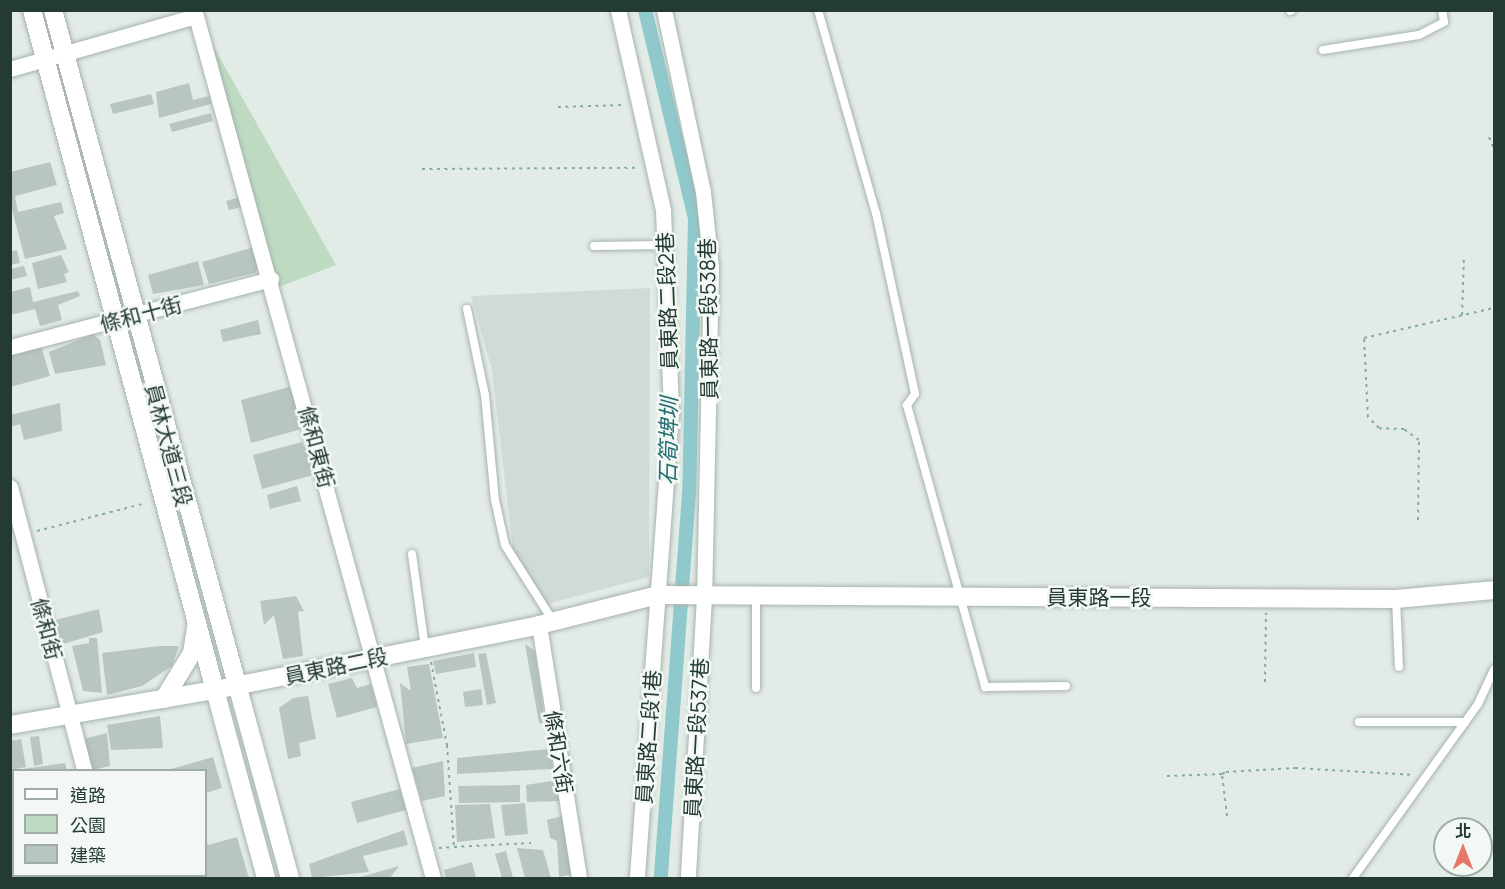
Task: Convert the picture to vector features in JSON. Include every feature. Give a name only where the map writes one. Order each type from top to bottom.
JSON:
[{"type":"main road","name":"員林大道三段","points":[[32,10],[266,879]]},
{"type":"main road","name":"員林大道三段","points":[[53,10],[133,316],[290,879]]},
{"type":"main road","name":"員東路一段","points":[[658,596],[1396,599],[1494,590]]},
{"type":"main road","name":"員東路二段","points":[[10,725],[71,717],[215,690],[238,688],[373,658],[547,624],[658,596]]},
{"type":"main road","points":[[164,699],[192,653],[197,623]]},
{"type":"street","name":"員東路二段2巷","points":[[618,10],[655,166],[665,245],[671,413],[658,596]]},
{"type":"street","name":"員東路一段538巷","points":[[664,10],[703,192],[711,267],[704,597]]},
{"type":"street","name":"條和東街","points":[[64,51],[196,16],[271,279],[433,879]]},
{"type":"street","points":[[10,69],[64,51]]},
{"type":"street","name":"條和十街","points":[[10,347],[271,279]]},
{"type":"street","name":"條和街","points":[[10,487],[84,769]]},
{"type":"street","name":"員東路二段1巷","points":[[637,879],[658,596]]},
{"type":"street","name":"員東路一段537巷","points":[[688,879],[704,597]]},
{"type":"street","name":"條和六街","points":[[547,624],[579,879]]},
{"type":"lane","points":[[818,10],[876,213],[915,394],[907,405],[956,598],[985,687],[1066,686]]},
{"type":"lane","points":[[1323,50],[1419,35],[1444,22],[1442,10]]},
{"type":"lane","points":[[594,246],[665,245]]},
{"type":"lane","points":[[467,309],[485,396],[495,500],[505,546],[547,624]]},
{"type":"lane","points":[[412,554],[425,648]]},
{"type":"lane","points":[[756,597],[756,688]]},
{"type":"lane","points":[[1396,599],[1398,667]]},
{"type":"lane","points":[[1353,879],[1465,722],[1494,670]]},
{"type":"lane","points":[[1359,722],[1465,722]]},
{"type":"path","points":[[558,107],[641,105]]},
{"type":"path","points":[[1489,137],[1494,149]]},
{"type":"path","points":[[422,169],[655,166]]},
{"type":"path","points":[[1462,315],[1464,255]]},
{"type":"path","points":[[1418,520],[1419,440],[1404,429],[1379,428],[1368,417],[1364,338],[1494,308]]},
{"type":"path","points":[[22,535],[142,504]]},
{"type":"path","points":[[1265,682],[1266,599]]},
{"type":"path","points":[[425,648],[447,745],[454,847],[531,843]]},
{"type":"path","points":[[1167,776],[1295,768],[1428,776]]},
{"type":"path","points":[[1222,774],[1227,816]]},
{"type":"shaded area","points":[[650,288],[649,577],[547,604],[514,559],[492,370],[471,296]]},
{"type":"green space","points":[[201,24],[336,265],[279,287]]},
{"type":"building","points":[[189,83],[193,100],[209,96],[211,104],[159,118],[156,92]]},
{"type":"building","points":[[151,94],[154,104],[113,114],[110,104]]},
{"type":"building","points":[[211,113],[213,121],[172,132],[169,124]]},
{"type":"building","points":[[50,162],[57,185],[15,196],[18,212],[61,202],[64,213],[54,216],[67,249],[25,259],[10,202],[10,172]]},
{"type":"building","points":[[240,197],[242,207],[229,210],[226,201]]},
{"type":"building","points":[[254,247],[260,265],[255,273],[209,284],[202,262]]},
{"type":"building","points":[[17,250],[20,263],[10,265],[10,252]]},
{"type":"building","points":[[61,255],[69,272],[64,274],[67,282],[38,289],[32,263]]},
{"type":"building","points":[[198,261],[204,285],[153,294],[148,275]]},
{"type":"building","points":[[24,266],[27,276],[10,280],[10,269]]},
{"type":"building","points":[[30,287],[33,302],[78,291],[80,296],[58,305],[62,320],[40,326],[35,309],[10,315],[10,292]]},
{"type":"building","points":[[258,320],[261,334],[223,342],[220,330]]},
{"type":"building","points":[[93,334],[100,340],[106,365],[55,374],[49,352]]},
{"type":"building","points":[[41,346],[50,376],[10,387],[10,353]]},
{"type":"building","points":[[293,386],[305,428],[251,443],[241,400]]},
{"type":"building","points":[[60,403],[62,431],[24,440],[20,424],[10,427],[10,415]]},
{"type":"building","points":[[302,442],[317,474],[262,489],[253,455]]},
{"type":"building","points":[[297,486],[301,501],[270,509],[267,495]]},
{"type":"building","points":[[296,596],[304,611],[298,612],[303,656],[283,659],[274,615],[264,625],[260,601]]},
{"type":"building","points":[[99,609],[103,632],[60,645],[55,620]]},
{"type":"building","points":[[89,638],[97,638],[102,693],[83,691],[72,646],[89,643]]},
{"type":"building","points":[[525,644],[535,651],[545,723],[539,723]]},
{"type":"building","points":[[159,646],[179,646],[172,666],[142,686],[107,695],[102,653]]},
{"type":"building","points":[[474,653],[476,667],[436,674],[433,661]]},
{"type":"building","points":[[486,653],[496,703],[487,705],[478,654]]},
{"type":"building","points":[[429,664],[443,738],[406,744],[400,683],[411,691],[407,667]]},
{"type":"building","points":[[352,678],[357,688],[371,684],[377,707],[337,718],[328,684]]},
{"type":"building","points":[[481,689],[483,705],[465,707],[463,692]]},
{"type":"building","points":[[308,696],[316,739],[299,743],[301,756],[288,759],[279,708],[293,698]]},
{"type":"building","points":[[160,716],[163,748],[111,750],[107,725]]},
{"type":"building","points":[[107,733],[110,766],[92,769],[84,739]]},
{"type":"building","points":[[39,736],[43,764],[34,766],[30,737]]},
{"type":"building","points":[[21,739],[26,767],[10,770],[10,741]]},
{"type":"building","points":[[549,749],[553,769],[457,774],[457,758]]},
{"type":"building","points":[[213,757],[222,788],[207,793],[207,769],[171,769]]},
{"type":"building","points":[[443,761],[445,796],[422,801],[412,768]]},
{"type":"building","points":[[65,763],[67,769],[22,769]]},
{"type":"building","points":[[557,780],[561,801],[527,802],[526,785]]},
{"type":"building","points":[[520,785],[520,802],[459,803],[458,786]]},
{"type":"building","points":[[400,789],[406,810],[357,823],[351,802]]},
{"type":"building","points":[[525,803],[528,834],[505,836],[501,805]]},
{"type":"building","points":[[490,804],[495,838],[457,842],[455,805]]},
{"type":"building","points":[[562,816],[577,873],[559,877],[557,841],[550,838],[547,820]]},
{"type":"building","points":[[404,830],[408,845],[363,856],[369,872],[312,878],[309,864]]},
{"type":"building","points":[[237,837],[249,878],[198,878],[207,877],[207,842],[208,845]]},
{"type":"building","points":[[517,848],[543,850],[551,878],[525,878]]},
{"type":"building","points":[[506,851],[513,878],[502,878],[495,854]]},
{"type":"building","points":[[472,862],[476,878],[446,878],[444,870]]},
{"type":"building","points":[[399,866],[390,878],[357,878]]},
{"type":"building","points":[[24,877],[57,877],[57,878]]},
{"type":"building","points":[[100,877],[101,878],[73,878]]},
{"type":"waterway","name":"石筍埤圳","points":[[645,10],[695,218],[689,493],[661,878]]}]
